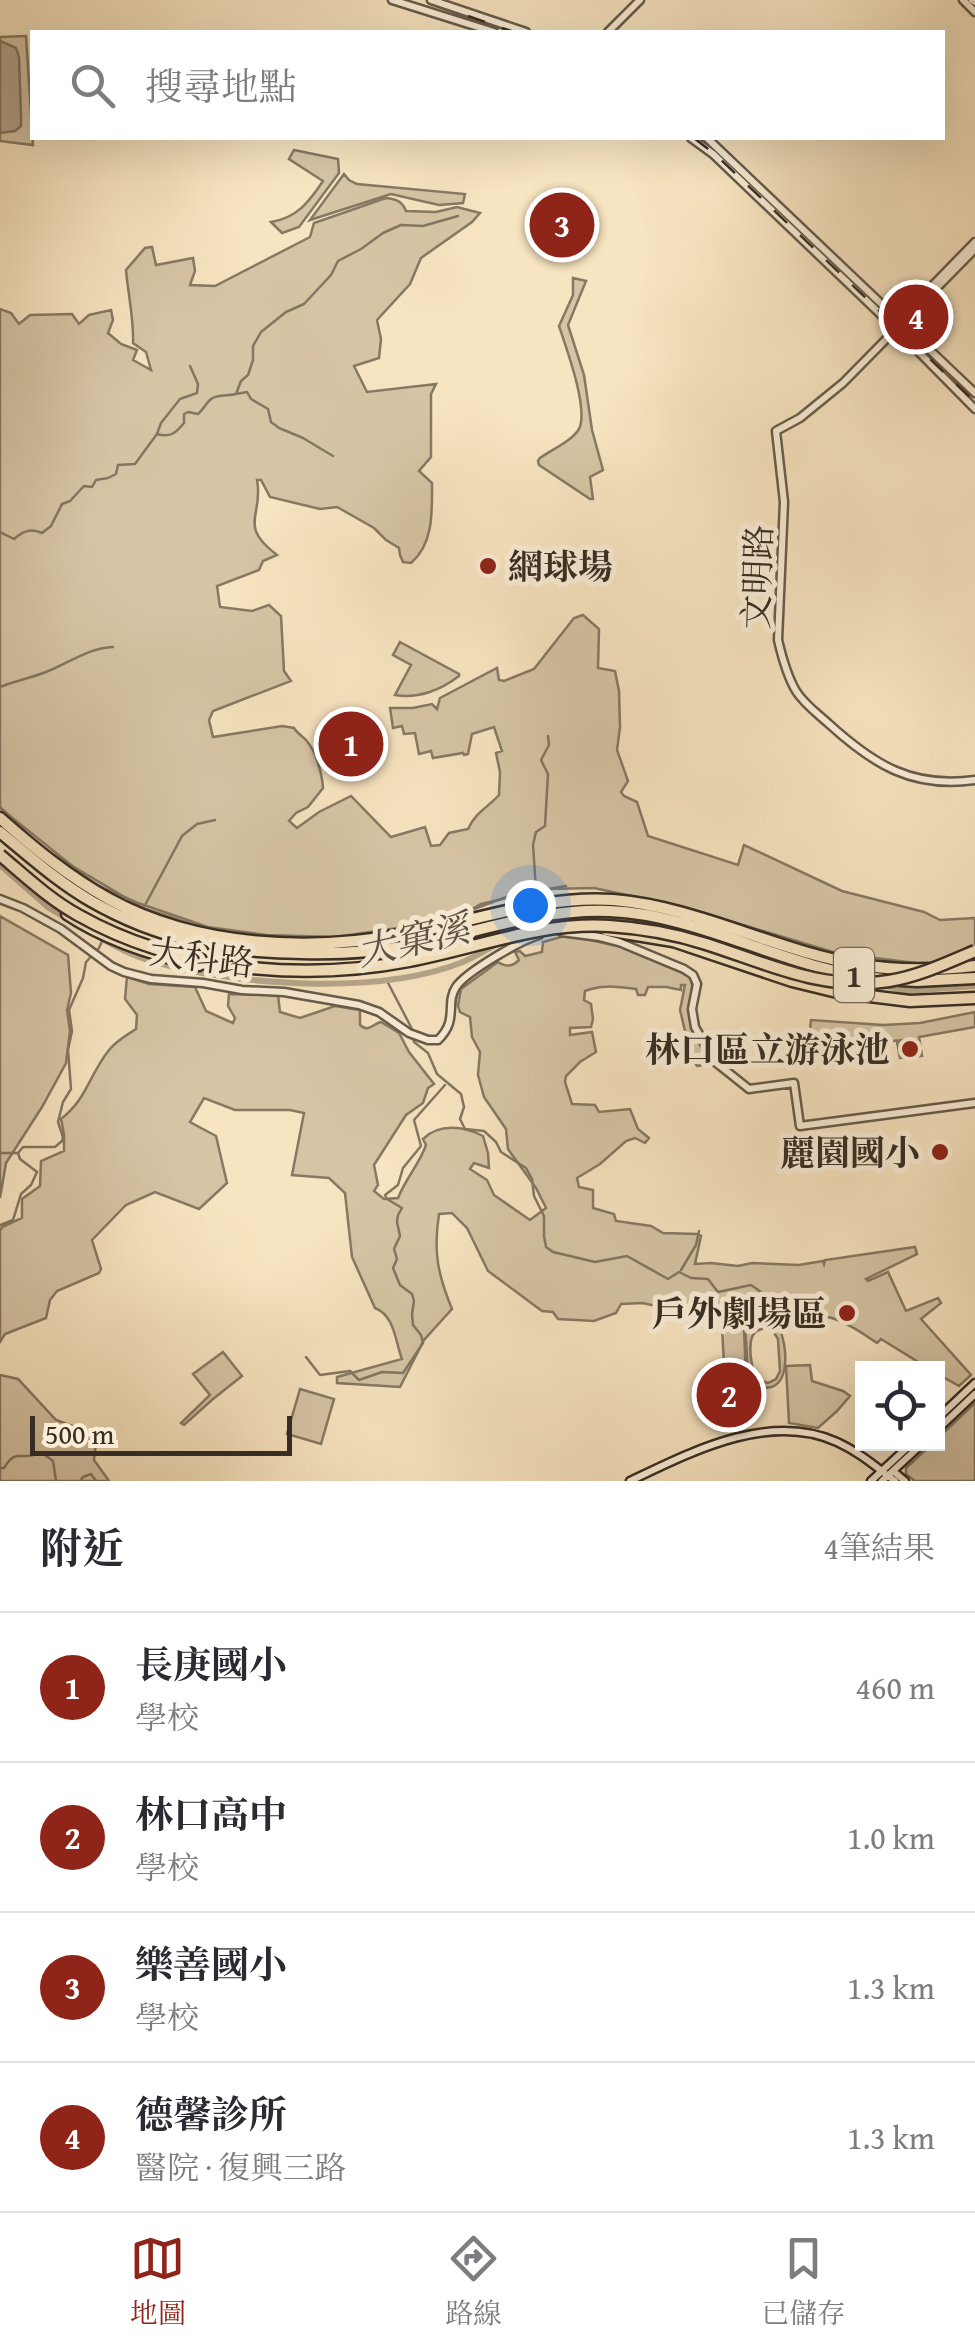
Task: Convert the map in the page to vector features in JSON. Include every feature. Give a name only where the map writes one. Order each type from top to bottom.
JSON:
[{"type":"highway","name":"1","points":[[0,818],[78,881],[111,900],[173,926],[238,938],[332,943],[378,938],[552,903],[612,900],[698,917],[861,965],[920,970],[975,966]]},
{"type":"highway","name":"1","points":[[0,832],[75,892],[110,911],[173,938],[220,948],[320,954],[377,950],[522,918],[614,910],[694,927],[779,956],[846,973],[917,981],[975,978]]},
{"type":"highway","name":"1","points":[[0,857],[50,897],[106,930],[196,960],[272,969],[366,968],[412,961],[535,930],[580,926],[610,926],[685,938],[803,977],[838,983],[905,978],[975,952]]},
{"type":"highway","name":"1","points":[[0,857],[46,900],[97,931],[145,951],[207,966],[274,973],[367,972],[535,934],[604,930],[673,941],[837,992],[910,1001],[975,998]]},
{"type":"street","points":[[392,0],[488,30]]},
{"type":"street","points":[[610,30],[640,0]]},
{"type":"street","points":[[963,0],[975,12]]},
{"type":"street","points":[[436,1],[520,30]]},
{"type":"street","points":[[693,140],[713,154],[975,394]]},
{"type":"street","points":[[708,140],[900,324],[975,409]]},
{"type":"street","points":[[900,324],[975,242]]},
{"type":"street","points":[[900,324],[975,250]]},
{"type":"street","name":"文明路","points":[[900,324],[832,393],[776,431],[784,502],[778,640],[796,691],[858,751],[882,766],[908,775],[934,781],[975,780]]},
{"type":"street","name":"大科路","points":[[0,899],[60,930],[117,970],[150,978],[284,992],[359,1005],[428,1040],[442,1037],[452,1019],[455,988],[494,958],[530,938],[559,932],[619,942],[690,972],[696,979],[693,1021],[714,1061],[749,1089],[794,1083],[800,1126],[975,1103]]},
{"type":"street","points":[[945,1412],[975,1384]]},
{"type":"street","points":[[945,1422],[975,1394]]},
{"type":"street","points":[[630,1481],[690,1454],[772,1430],[824,1436],[905,1481]]},
{"type":"street","points":[[886,1473],[905,1451]]},
{"type":"street","points":[[871,1481],[913,1451]]},
{"type":"shaded area","points":[[26,36],[33,145],[0,141],[0,37]]},
{"type":"shaded area","points":[[0,41],[16,48],[19,57],[21,126],[0,133]]},
{"type":"shaded area","points":[[294,150],[338,159],[339,173],[299,227],[282,233],[271,222],[302,208],[323,181],[289,159]]},
{"type":"shaded area","points":[[344,174],[357,184],[465,194],[463,203],[439,205],[391,194],[310,220]]},
{"type":"shaded area","points":[[386,198],[398,201],[406,211],[436,212],[457,207],[480,213],[421,258],[410,284],[377,320],[379,358],[354,366],[367,392],[436,384],[431,394],[431,457],[419,471],[432,483],[428,536],[419,555],[411,563],[403,562],[399,548],[337,507],[320,509],[270,497],[261,480],[257,480],[255,528],[277,555],[263,561],[259,570],[217,586],[220,607],[252,611],[269,605],[281,616],[284,671],[291,681],[213,711],[209,720],[213,737],[282,726],[294,728],[306,740],[318,762],[323,788],[308,807],[289,821],[297,828],[351,796],[391,837],[425,827],[431,846],[440,845],[449,833],[468,829],[499,795],[496,753],[502,751],[494,727],[472,734],[468,754],[433,758],[431,751],[419,754],[415,733],[404,734],[402,726],[393,728],[390,708],[432,704],[437,709],[440,698],[497,668],[499,680],[504,681],[534,669],[574,618],[583,615],[599,629],[598,668],[615,671],[620,727],[617,750],[628,781],[621,792],[637,802],[648,836],[738,865],[744,845],[842,891],[924,912],[940,920],[975,918],[975,960],[923,964],[836,953],[687,908],[594,888],[546,889],[481,904],[462,915],[335,937],[266,935],[208,927],[96,885],[0,808],[0,309],[11,313],[19,324],[30,315],[72,314],[79,324],[89,315],[111,310],[113,320],[108,333],[137,350],[133,360],[151,370],[146,352],[133,343],[126,270],[145,248],[152,247],[156,265],[193,258],[195,271],[190,285],[215,286],[310,237],[314,223]]},
{"type":"shaded area","points":[[573,278],[586,281],[568,325],[584,375],[603,470],[590,477],[593,499],[538,461],[572,437],[581,420],[575,378],[559,326],[573,295]]},
{"type":"shaded area","points":[[400,642],[459,676],[429,692],[395,695],[411,665],[393,655]]},
{"type":"shaded area","points":[[0,916],[68,955],[71,993],[66,1063],[6,1163],[0,1198]]},
{"type":"shaded area","points":[[568,935],[621,947],[690,976],[690,1015],[713,1064],[697,1066],[691,1056],[680,1010],[685,985],[681,985],[681,990],[648,987],[645,995],[638,995],[636,989],[616,987],[585,991],[584,1000],[591,1004],[591,1027],[570,1028],[570,1035],[592,1032],[596,1052],[566,1076],[572,1104],[595,1105],[599,1112],[630,1109],[638,1129],[649,1138],[645,1143],[635,1138],[626,1141],[577,1178],[579,1187],[593,1190],[593,1208],[614,1214],[616,1221],[651,1226],[663,1233],[701,1236],[695,1264],[824,1264],[825,1260],[915,1247],[917,1254],[866,1279],[888,1272],[906,1311],[938,1298],[941,1303],[921,1319],[971,1375],[959,1386],[945,1378],[945,1361],[917,1361],[847,1324],[818,1315],[798,1315],[749,1323],[752,1328],[765,1322],[779,1328],[785,1359],[781,1379],[775,1385],[755,1385],[755,1391],[749,1391],[745,1323],[671,1313],[671,1309],[642,1303],[621,1304],[616,1313],[594,1321],[558,1319],[488,1271],[467,1228],[452,1213],[439,1214],[437,1252],[452,1309],[424,1340],[400,1387],[337,1383],[337,1377],[402,1359],[390,1323],[375,1308],[352,1257],[345,1193],[329,1178],[292,1175],[304,1113],[235,1110],[204,1098],[190,1122],[216,1136],[227,1183],[199,1209],[155,1192],[126,1205],[92,1240],[99,1273],[57,1291],[50,1300],[46,1318],[5,1334],[0,1342],[0,1231],[22,1218],[22,1199],[40,1186],[41,1161],[64,1151],[61,1119],[77,1103],[109,1050],[136,1029],[137,1015],[125,999],[127,977],[149,984],[195,987],[206,1011],[233,1023],[229,994],[278,995],[280,1012],[300,1018],[335,1006],[360,1010],[360,1025],[366,1028],[381,1022],[399,1033],[434,1084],[428,1088],[423,1103],[406,1115],[374,1165],[378,1185],[374,1191],[384,1199],[398,1198],[426,1145],[423,1139],[436,1130],[460,1128],[483,1136],[488,1153],[489,1168],[474,1163],[470,1169],[487,1180],[494,1195],[530,1220],[546,1208],[508,1149],[506,1129],[484,1097],[478,1075],[480,1052],[472,1037],[470,1017],[460,1012],[458,1006],[461,989],[498,962],[509,966],[519,960],[515,952],[525,956],[542,952],[543,942]],"holes":[[[765,1328],[778,1339],[780,1371],[776,1379],[768,1383],[756,1379],[751,1358],[753,1335]]]},
{"type":"shaded area","points":[[975,1012],[975,1027],[919,1037],[922,1056],[900,1058],[897,1042],[904,1040],[869,1043],[809,1038],[811,1020],[883,1025],[920,1023]]},
{"type":"shaded area","points":[[744,1326],[746,1383],[725,1384],[722,1327]]},
{"type":"shaded area","points":[[223,1352],[242,1376],[184,1425],[181,1423],[210,1395],[193,1374]]},
{"type":"shaded area","points":[[810,1365],[812,1381],[850,1396],[818,1428],[789,1423],[786,1366]]},
{"type":"shaded area","points":[[0,1375],[18,1379],[56,1420],[92,1433],[96,1442],[94,1460],[109,1481],[0,1481]]},
{"type":"shaded area","points":[[300,1389],[334,1399],[321,1444],[287,1434]]},
{"type":"shaded area","points":[[975,1403],[975,1481],[915,1481],[906,1474],[906,1468],[924,1451],[945,1451],[945,1431]]},
{"type":"waterway","points":[[0,532],[14,539],[27,531],[42,533],[51,526],[62,504],[84,486],[92,487],[96,480],[116,474],[118,465],[135,464],[157,434],[169,435],[184,423],[184,414],[198,414],[213,397],[236,394],[248,375],[253,346],[261,332],[286,312],[304,304],[331,275],[338,261],[401,225],[423,226],[458,216]]},
{"type":"waterway","points":[[157,434],[180,399],[197,393],[198,384],[190,366]]},
{"type":"waterway","points":[[236,394],[247,392],[268,409],[271,422],[279,428],[333,456]]},
{"type":"waterway","points":[[0,687],[87,653],[113,647]]},
{"type":"waterway","points":[[536,890],[533,845],[536,832],[545,826],[548,774],[541,760],[549,745],[548,736]]},
{"type":"waterway","points":[[0,807],[42,848],[143,908],[207,929]]},
{"type":"waterway","points":[[144,907],[182,836],[197,824],[215,820]]},
{"type":"waterway","name":"大窠溪","points":[[0,865],[66,918]]},
{"type":"waterway","points":[[403,929],[450,918],[509,896],[566,886]]},
{"type":"waterway","name":"大窠溪","points":[[557,925],[587,917],[645,923],[816,971]]},
{"type":"waterway","points":[[249,935],[281,938]]},
{"type":"waterway","name":"大窠溪","points":[[99,937],[135,956],[183,969],[306,984],[390,980],[429,973],[463,962],[497,944]]},
{"type":"waterway","points":[[0,1225],[13,1220],[21,1194],[37,1172],[18,1153],[23,1147],[55,1147],[62,1141],[58,1122],[71,1089],[69,1010],[86,962],[103,939]]},
{"type":"waterway","points":[[386,979],[412,1029],[414,1042],[428,1053],[437,1074],[461,1094],[464,1107],[460,1119],[465,1129],[484,1131],[501,1152],[526,1168],[544,1216],[546,1247],[595,1262],[627,1256],[668,1279],[679,1272],[691,1278],[708,1279],[718,1292],[751,1285],[764,1294],[774,1294]]},
{"type":"waterway","name":"大窠溪","points":[[882,985],[907,991],[975,986]]},
{"type":"waterway","points":[[306,1357],[320,1375],[350,1371],[359,1380],[382,1372],[403,1373],[423,1343],[413,1325],[412,1294],[400,1285],[393,1268],[402,1208],[385,1195],[398,1185],[403,1168],[421,1146],[414,1120],[445,1085]]},
{"type":"waterway","points":[[0,1153],[18,1153]]},
{"type":"waterway","points":[[681,1270],[696,1245],[699,1231]]},
{"type":"waterway","points":[[0,1468],[16,1456],[41,1452],[53,1461],[56,1481]]},
{"type":"waterway","points":[[80,1481],[91,1474],[96,1481]]},
{"type":"railway","points":[[468,16],[508,30]]},
{"type":"railway","points":[[697,140],[975,402]]},
{"type":"place","name":"樂善國小","points":[[562,225]]},
{"type":"place","name":"德馨診所","points":[[916,317]]},
{"type":"place","name":"網球場","points":[[488,566]]},
{"type":"place","name":"長庚國小","points":[[351,744]]},
{"type":"place","name":"林口區立游泳池","points":[[910,1049]]},
{"type":"place","name":"麗園國小","points":[[940,1152]]},
{"type":"place","name":"戶外劇場區","points":[[847,1313]]},
{"type":"place","name":"林口高中","points":[[729,1395]]}]
